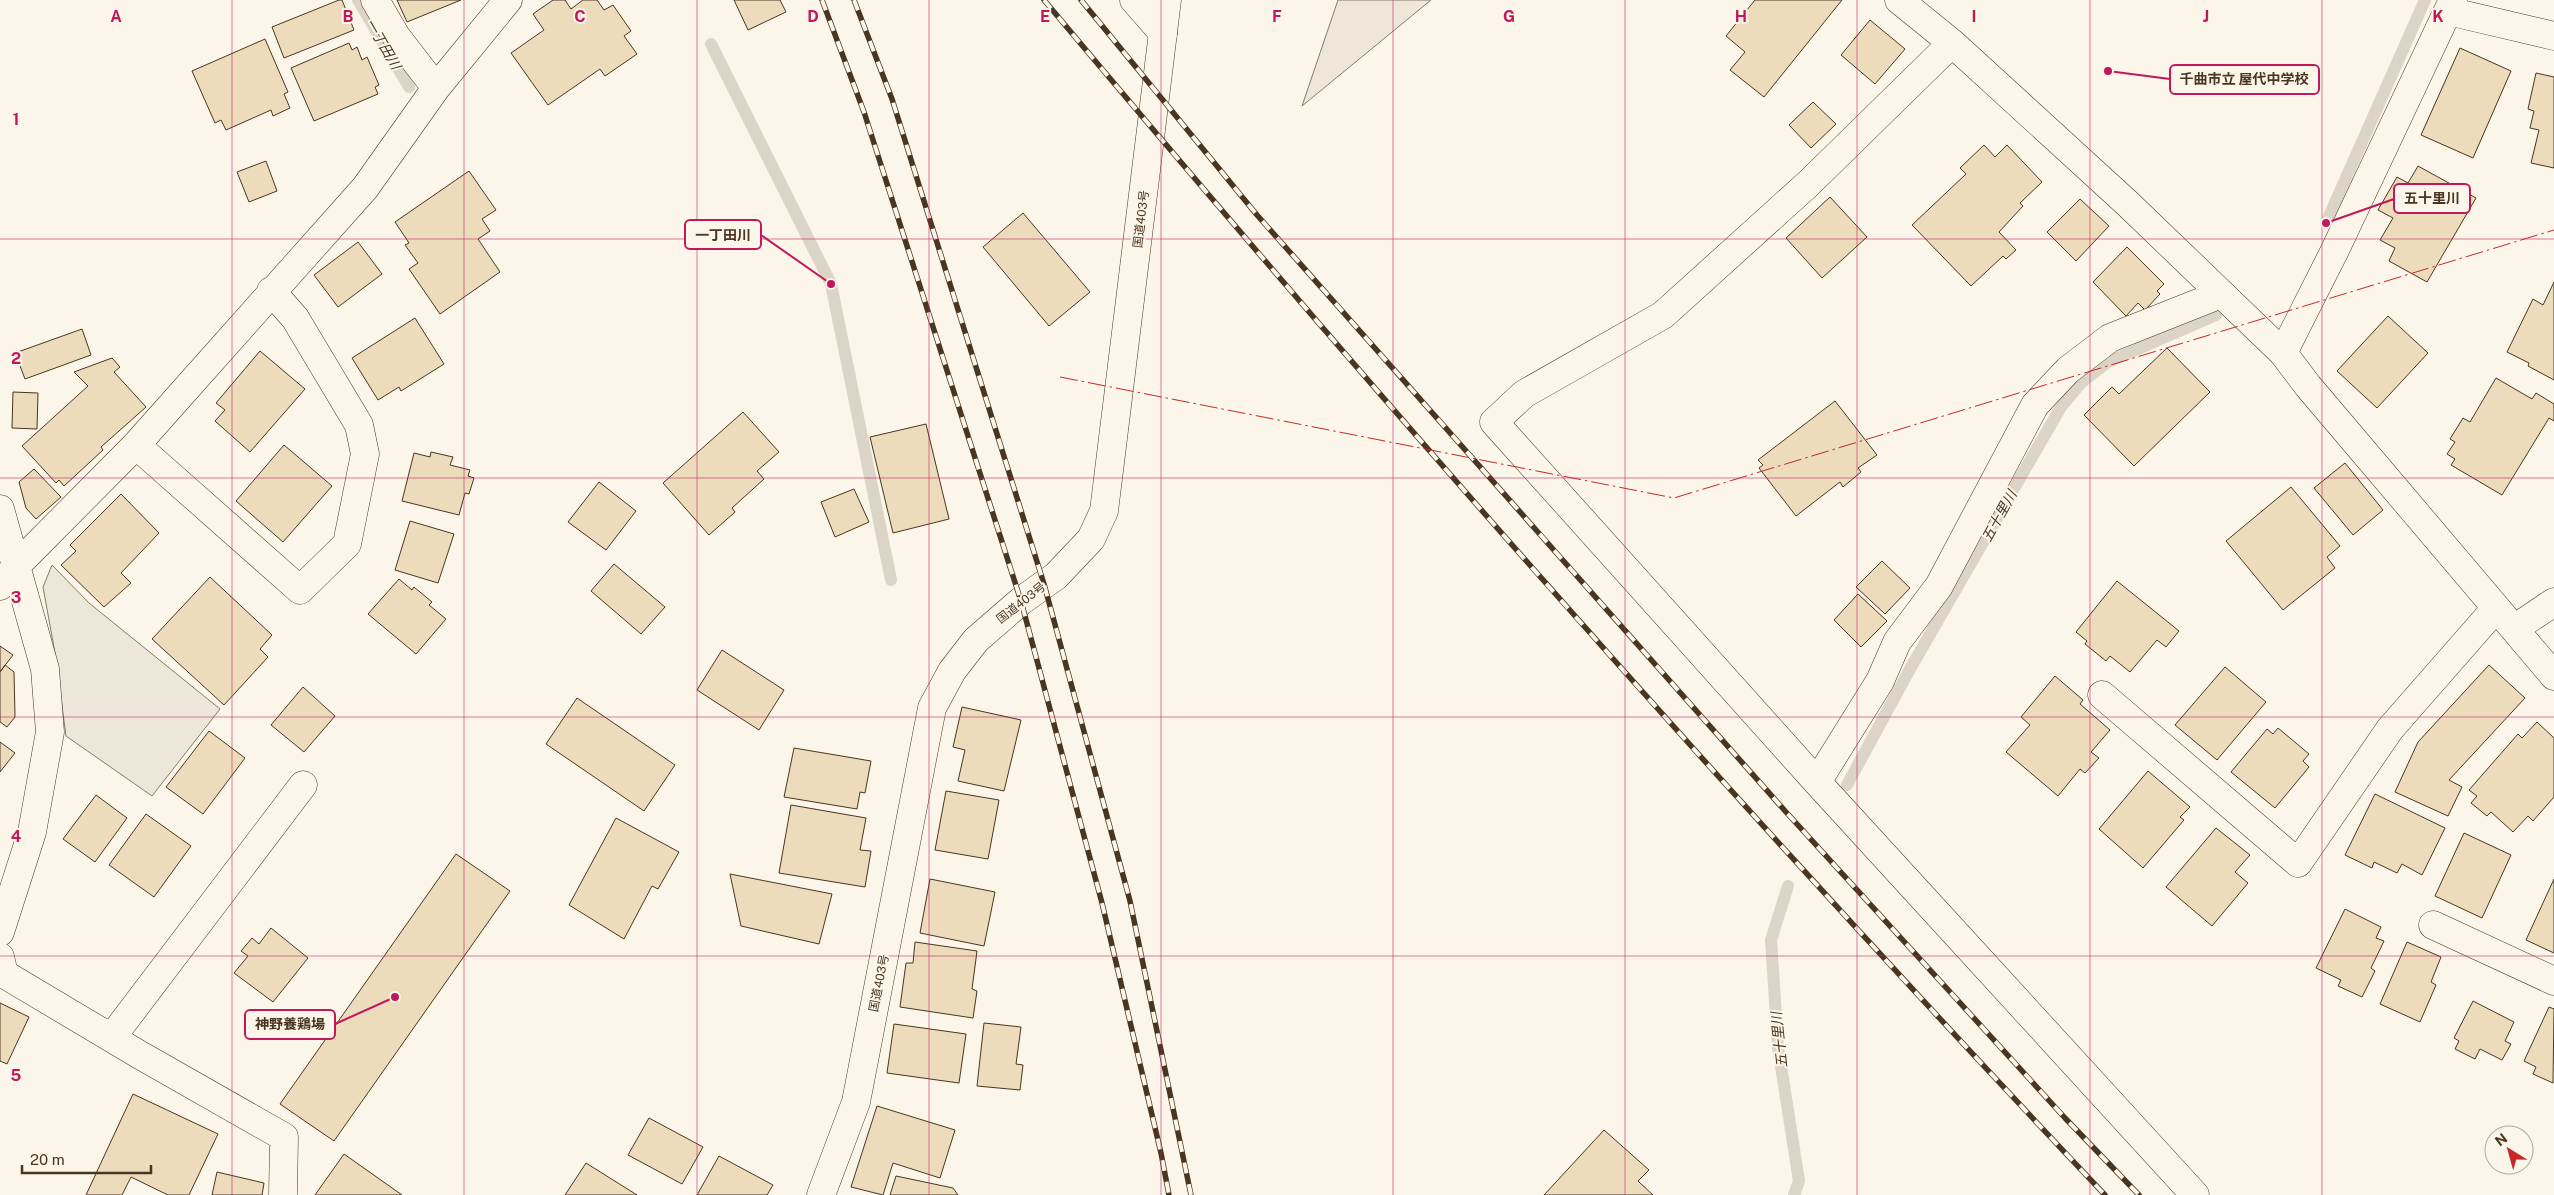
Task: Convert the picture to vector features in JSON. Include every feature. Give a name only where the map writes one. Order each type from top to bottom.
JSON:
[{"type":"main road","points":[[375,0],[396,36],[436,88]]},
{"type":"main road","points":[[0,586],[17,565],[136,445],[271,291],[365,188],[436,88],[508,0]]},
{"type":"main road","points":[[1134,0],[1163,33]]},
{"type":"main road","name":"国道403号","points":[[821,1195],[856,1102],[932,708],[952,671],[976,640],[1020,601],[1056,576],[1091,539],[1104,511],[1167,0]]},
{"type":"main road","points":[[1898,0],[1952,44],[2127,203],[2283,353],[2315,394],[2554,676]]},
{"type":"main road","points":[[2283,353],[2451,5],[2554,36]]},
{"type":"main road","points":[[1952,44],[1809,183],[1663,315],[1524,394],[1494,422],[1816,782],[2195,1195]]},
{"type":"main road","points":[[136,445],[300,590],[347,544],[365,454],[359,426],[295,318],[271,291]]},
{"type":"main road","points":[[1816,782],[1880,682],[1897,642],[1938,586],[2035,405],[2068,370],[2110,338],[2221,294]]},
{"type":"main road","points":[[0,509],[45,670],[50,732],[32,832],[0,932]]},
{"type":"main road","points":[[2514,629],[2554,602]]},
{"type":"main road","points":[[2102,696],[2298,864],[2390,729],[2496,608]]},
{"type":"main road","points":[[112,1038],[303,785]]},
{"type":"main road","points":[[2433,925],[2554,981]]},
{"type":"main road","points":[[0,957],[4,974],[284,1137],[283,1195]]},
{"type":"shaded area","points":[[1338,0],[1431,0],[1302,106]]},
{"type":"shaded area","points":[[52,565],[89,603],[220,709],[152,796],[66,736],[55,653],[43,587]]},
{"type":"building","points":[[342,0],[354,30],[284,58],[272,27]]},
{"type":"building","points":[[397,0],[461,0],[407,22]]},
{"type":"building","points":[[553,0],[565,0],[571,9],[583,0],[597,0],[604,10],[613,5],[631,31],[624,36],[637,54],[605,76],[600,69],[548,105],[511,53],[544,30],[533,14]]},
{"type":"building","points":[[734,0],[780,0],[786,12],[748,30]]},
{"type":"building","points":[[1755,0],[1842,0],[1764,97],[1730,70],[1745,52],[1726,36]]},
{"type":"building","points":[[1870,20],[1905,49],[1875,84],[1841,55]]},
{"type":"building","points":[[265,39],[288,92],[284,94],[290,108],[273,116],[271,110],[226,130],[221,120],[215,123],[192,71]]},
{"type":"building","points":[[349,43],[352,50],[357,47],[362,60],[367,57],[379,85],[375,87],[378,94],[314,121],[291,68]]},
{"type":"building","points":[[2460,48],[2511,71],[2473,158],[2421,135]]},
{"type":"building","points":[[2536,73],[2554,77],[2554,168],[2531,163],[2539,130],[2530,128],[2534,111],[2528,109]]},
{"type":"building","points":[[1813,102],[1836,124],[1811,148],[1789,125]]},
{"type":"building","points":[[1984,145],[1995,157],[2007,145],[2042,182],[2020,203],[2023,206],[1999,232],[2016,250],[2006,259],[2003,256],[1971,286],[1912,225],[1966,174],[1960,168]]},
{"type":"building","points":[[266,161],[277,191],[249,202],[237,172]]},
{"type":"building","points":[[2418,166],[2476,198],[2427,282],[2389,261],[2395,248],[2380,240],[2393,218],[2378,210],[2397,177],[2408,183]]},
{"type":"building","points":[[469,171],[496,210],[482,219],[490,231],[478,239],[500,272],[440,314],[409,269],[418,263],[405,245],[409,243],[395,222]]},
{"type":"building","points":[[1830,197],[1867,237],[1822,278],[1786,238]]},
{"type":"building","points":[[2080,199],[2109,226],[2076,261],[2047,232]]},
{"type":"building","points":[[1023,213],[1090,292],[1049,326],[983,247]]},
{"type":"building","points":[[358,242],[382,274],[338,307],[314,275]]},
{"type":"building","points":[[2127,247],[2164,284],[2157,291],[2160,294],[2145,310],[2138,303],[2126,316],[2093,282]]},
{"type":"building","points":[[2554,282],[2554,380],[2528,366],[2529,363],[2507,352],[2533,299],[2543,305]]},
{"type":"building","points":[[2388,316],[2428,353],[2377,408],[2337,371]]},
{"type":"building","points":[[415,318],[444,364],[401,391],[399,387],[378,400],[352,358]]},
{"type":"building","points":[[82,329],[91,355],[25,379],[15,353]]},
{"type":"building","points":[[2167,348],[2210,392],[2134,466],[2084,415],[2112,387],[2119,394]]},
{"type":"building","points":[[260,351],[305,389],[250,452],[215,421],[225,410],[216,403]]},
{"type":"building","points":[[112,358],[120,367],[114,372],[146,407],[101,447],[103,450],[64,486],[59,480],[56,483],[22,446],[88,386],[74,372]]},
{"type":"building","points":[[2496,378],[2532,399],[2536,393],[2554,404],[2554,421],[2549,418],[2502,495],[2451,465],[2455,459],[2447,454],[2455,442],[2450,439],[2463,418],[2470,422]]},
{"type":"building","points":[[13,392],[38,393],[37,429],[12,428]]},
{"type":"building","points":[[1835,401],[1877,455],[1858,468],[1861,472],[1843,487],[1840,482],[1796,516],[1759,468],[1763,465],[1758,460]]},
{"type":"building","points":[[743,412],[779,452],[757,471],[764,479],[732,508],[735,512],[709,535],[663,483]]},
{"type":"building","points":[[926,424],[949,519],[893,533],[870,437]]},
{"type":"building","points":[[284,445],[332,486],[283,542],[236,501]]},
{"type":"building","points":[[431,452],[453,457],[450,465],[470,470],[468,476],[474,478],[469,494],[465,493],[459,515],[402,501],[414,453],[430,457]]},
{"type":"building","points":[[2345,463],[2383,510],[2353,535],[2314,488]]},
{"type":"building","points":[[34,469],[61,497],[36,519],[26,508],[19,482]]},
{"type":"building","points":[[599,482],[636,511],[606,550],[568,522]]},
{"type":"building","points":[[2291,487],[2340,546],[2327,557],[2335,568],[2283,610],[2226,541]]},
{"type":"building","points":[[854,489],[869,522],[835,537],[821,502]]},
{"type":"building","points":[[121,494],[159,533],[121,573],[131,583],[104,607],[61,565],[76,551],[70,545]]},
{"type":"building","points":[[410,521],[454,534],[438,583],[395,570]]},
{"type":"building","points":[[1882,561],[1910,588],[1885,614],[1856,587]]},
{"type":"building","points":[[614,564],[665,607],[641,634],[591,591]]},
{"type":"building","points":[[210,577],[272,635],[260,649],[268,657],[224,705],[152,639]]},
{"type":"building","points":[[399,579],[412,590],[414,587],[432,602],[429,605],[446,619],[416,654],[368,614]]},
{"type":"building","points":[[2117,581],[2179,631],[2166,647],[2157,640],[2130,672],[2110,656],[2106,661],[2085,644],[2087,641],[2076,632]]},
{"type":"building","points":[[1858,594],[1887,621],[1861,647],[1834,620]]},
{"type":"building","points":[[0,646],[13,655],[0,672]]},
{"type":"building","points":[[722,650],[784,690],[759,730],[697,690]]},
{"type":"building","points":[[5,665],[14,672],[15,717],[7,727],[0,722],[0,672]]},
{"type":"building","points":[[2489,665],[2525,698],[2449,780],[2462,787],[2448,816],[2395,792],[2418,742]]},
{"type":"building","points":[[2225,667],[2266,702],[2217,760],[2175,725]]},
{"type":"building","points":[[2055,676],[2083,700],[2080,704],[2110,730],[2091,752],[2099,758],[2085,773],[2080,769],[2058,796],[2006,752],[2030,725],[2021,717]]},
{"type":"building","points":[[303,687],[335,716],[304,752],[271,725]]},
{"type":"building","points":[[577,698],[675,765],[644,811],[546,744]]},
{"type":"building","points":[[962,707],[1021,720],[1004,791],[958,781],[965,750],[953,747]]},
{"type":"building","points":[[2537,722],[2554,738],[2554,797],[2533,821],[2528,816],[2513,832],[2491,812],[2487,816],[2471,803],[2477,796],[2469,790],[2518,734],[2522,738]]},
{"type":"building","points":[[2278,728],[2309,754],[2303,761],[2309,767],[2275,808],[2231,772],[2267,729],[2273,734]]},
{"type":"building","points":[[209,731],[245,758],[203,814],[166,787]]},
{"type":"building","points":[[0,742],[15,753],[0,772]]},
{"type":"building","points":[[794,748],[871,761],[865,793],[860,792],[857,809],[784,797]]},
{"type":"building","points":[[2148,771],[2190,807],[2180,817],[2184,820],[2143,868],[2099,829]]},
{"type":"building","points":[[946,791],[999,800],[988,859],[935,850]]},
{"type":"building","points":[[2375,794],[2445,828],[2422,875],[2402,864],[2397,873],[2374,862],[2372,868],[2345,855]]},
{"type":"building","points":[[96,795],[127,818],[95,862],[63,839]]},
{"type":"building","points":[[791,805],[866,818],[860,850],[871,851],[865,887],[779,873]]},
{"type":"building","points":[[146,814],[191,846],[154,897],[109,865]]},
{"type":"building","points":[[616,818],[679,852],[658,889],[652,886],[624,939],[569,905]]},
{"type":"building","points":[[2216,828],[2250,855],[2235,872],[2248,883],[2212,926],[2166,887]]},
{"type":"building","points":[[2464,833],[2511,855],[2482,918],[2435,896]]},
{"type":"building","points":[[456,854],[510,891],[334,1141],[280,1104]]},
{"type":"building","points":[[730,874],[832,894],[819,944],[741,926]]},
{"type":"building","points":[[930,879],[995,892],[984,946],[920,933]]},
{"type":"building","points":[[2554,879],[2554,953],[2526,940]]},
{"type":"building","points":[[2345,909],[2381,927],[2376,938],[2384,941],[2371,968],[2375,971],[2362,997],[2338,986],[2341,980],[2316,968]]},
{"type":"building","points":[[271,928],[308,958],[273,1002],[234,973],[248,956],[241,951],[252,938],[259,944]]},
{"type":"building","points":[[915,942],[977,951],[972,989],[977,991],[973,1018],[900,1007],[906,963],[913,963]]},
{"type":"building","points":[[2407,942],[2441,957],[2431,982],[2436,985],[2420,1022],[2380,1004]]},
{"type":"building","points":[[2473,1001],[2514,1022],[2505,1041],[2511,1044],[2502,1060],[2480,1049],[2475,1059],[2455,1049],[2459,1041],[2454,1038]]},
{"type":"building","points":[[0,1003],[29,1017],[7,1064],[0,1061]]},
{"type":"building","points":[[2549,1007],[2554,1009],[2553,1083],[2533,1074],[2536,1067],[2524,1061]]},
{"type":"building","points":[[984,1023],[1021,1027],[1016,1064],[1023,1065],[1020,1090],[977,1086]]},
{"type":"building","points":[[894,1024],[966,1034],[959,1083],[887,1073]]},
{"type":"building","points":[[133,1094],[218,1134],[189,1195],[168,1195],[131,1177],[122,1195],[86,1195]]},
{"type":"building","points":[[877,1106],[955,1130],[940,1178],[893,1163],[883,1195],[851,1187]]},
{"type":"building","points":[[649,1118],[703,1147],[682,1184],[628,1155]]},
{"type":"building","points":[[1604,1130],[1649,1170],[1638,1181],[1653,1195],[1544,1195]]},
{"type":"building","points":[[344,1154],[402,1195],[315,1195]]},
{"type":"building","points":[[719,1156],[773,1185],[767,1195],[697,1195]]},
{"type":"building","points":[[586,1163],[637,1195],[565,1195]]},
{"type":"building","points":[[217,1172],[264,1183],[262,1195],[212,1195]]},
{"type":"building","points":[[896,1176],[953,1188],[958,1195],[890,1195]]},
{"type":"waterway","name":"一丁田川","points":[[358,0],[409,87]]},
{"type":"waterway","name":"五十里川","points":[[2326,223],[2425,0]]},
{"type":"waterway","name":"一丁田川","points":[[711,44],[831,284],[891,580]]},
{"type":"waterway","name":"五十里川","points":[[1847,785],[1910,669],[2061,407],[2082,382],[2108,362],[2216,315]]},
{"type":"waterway","name":"五十里川","points":[[1788,886],[1771,940],[1778,1047],[1799,1181],[1794,1195]]},
{"type":"railway","points":[[822,0],[864,112],[1021,601],[1102,903],[1161,1153],[1169,1195]]},
{"type":"railway","points":[[854,0],[892,99],[1044,584],[1130,901],[1191,1195]]},
{"type":"railway","points":[[1044,0],[1433,455],[1566,605],[1833,902],[2105,1195]]},
{"type":"railway","points":[[1081,0],[1257,215],[1786,812],[2065,1118],[2139,1195]]},
{"type":"power","points":[[1060,377],[1674,498],[2554,230]]},
{"type":"place","name":"千曲市立 屋代中学校","points":[[2108,71]]},
{"type":"place","name":"五十里川","points":[[2326,223]]},
{"type":"place","name":"一丁田川","points":[[831,284]]},
{"type":"place","name":"神野養鶏場","points":[[395,997]]}]
